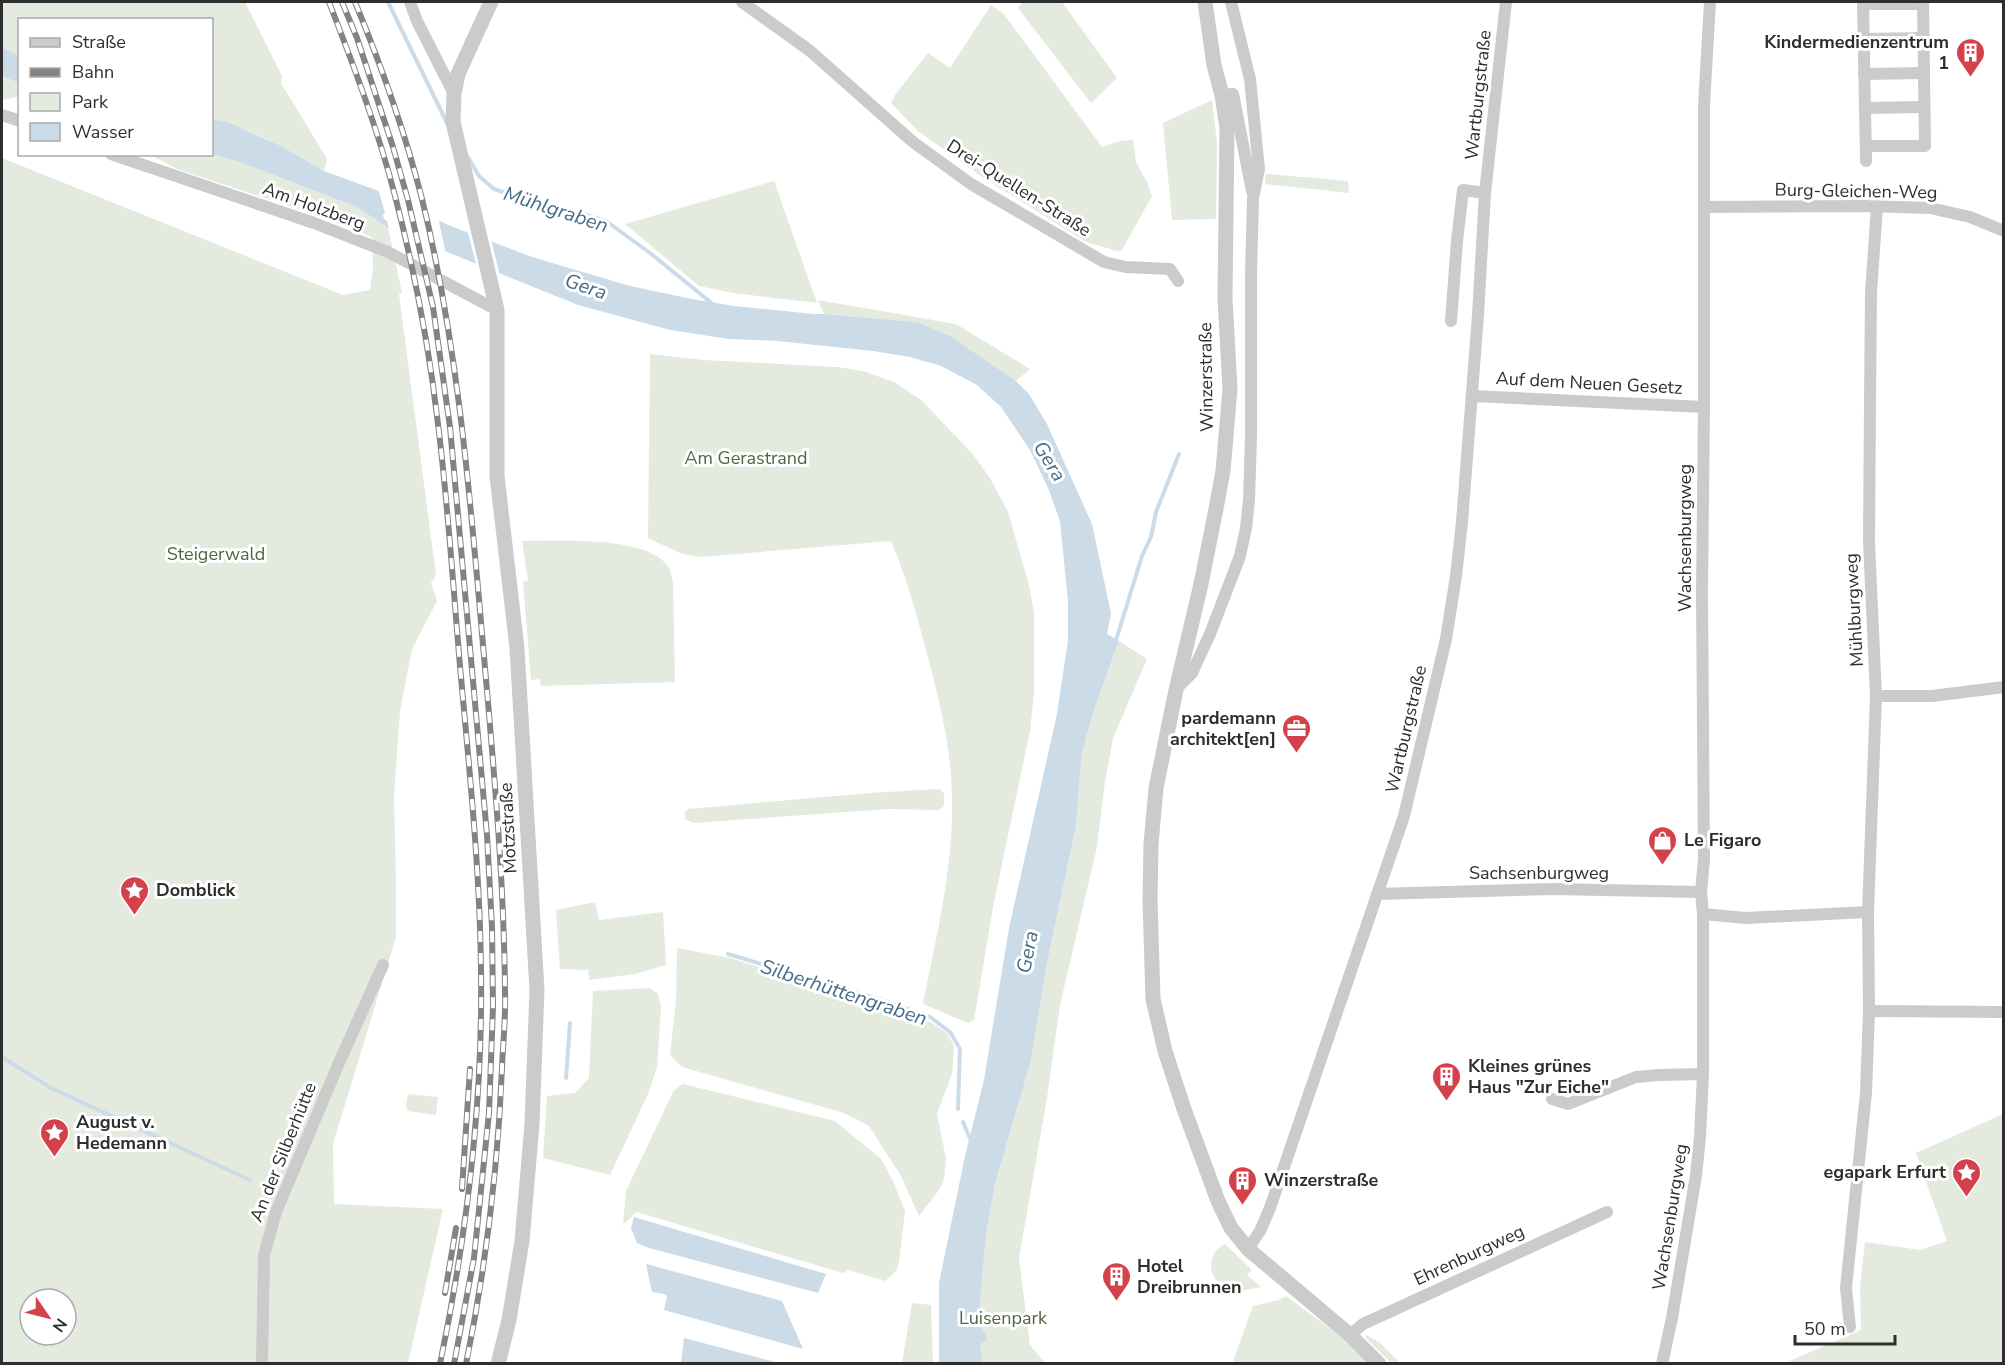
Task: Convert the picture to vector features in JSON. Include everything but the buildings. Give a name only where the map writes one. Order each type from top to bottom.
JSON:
[{"type":"street","points":[[410,2],[417,21],[454,94]]},
{"type":"street","name":"Motzstraße","points":[[491,2],[466,52],[458,74],[454,94],[453,122],[497,310],[497,476],[517,648],[537,990],[532,1124],[522,1241],[498,1364]]},
{"type":"street","name":"Drei-Quellen-Straße","points":[[742,2],[810,50],[913,142],[971,184],[1104,262],[1125,267],[1170,269],[1178,281]]},
{"type":"street","name":"Winzerstraße","points":[[1205,2],[1214,65],[1227,128],[1225,299],[1230,389],[1223,471],[1204,573],[1176,690],[1156,788],[1151,844],[1152,999],[1165,1051],[1184,1109],[1218,1201],[1232,1228],[1248,1249],[1350,1335],[1379,1364]]},
{"type":"street","name":"Winzerstraße","points":[[1176,690],[1192,673],[1210,634],[1240,556],[1249,500],[1251,276],[1254,198],[1259,169],[1250,79],[1231,2]]},
{"type":"street","name":"Wartburgstraße","points":[[1248,1249],[1260,1231],[1270,1208],[1404,816],[1446,639],[1458,556],[1472,396],[1485,193],[1506,2]]},
{"type":"street","name":"Wachsenburgweg","points":[[1662,1364],[1696,1175],[1704,1074],[1701,892],[1704,859],[1702,591],[1704,105],[1710,2]]},
{"type":"street","points":[[1866,146],[1925,146],[1923,3],[1863,3],[1866,161]]},
{"type":"street","points":[[1863,39],[1924,38]]},
{"type":"street","points":[[1864,74],[1924,73]]},
{"type":"street","name":"Winzerstraße","points":[[1222,95],[1233,94],[1254,198]]},
{"type":"street","points":[[1865,108],[1924,107]]},
{"type":"street","points":[[2,115],[18,120]]},
{"type":"street","name":"Am Holzberg","points":[[117,156],[314,223],[388,252],[497,310]]},
{"type":"street","points":[[1451,321],[1463,190],[1485,193]]},
{"type":"street","name":"Mühlburgweg","points":[[1850,1327],[1846,1288],[1866,1093],[1869,1011],[1868,912],[1876,696],[1869,531],[1871,293],[1877,206]]},
{"type":"street","name":"Burg-Gleichen-Weg","points":[[1704,207],[1930,208],[1948,211],[2004,231]]},
{"type":"street","name":"Auf dem Neuen Gesetz","points":[[1472,396],[1704,407]]},
{"type":"street","points":[[1876,696],[1932,696],[2004,687]]},
{"type":"street","name":"Sachsenburgweg","points":[[1377,894],[1554,889],[1701,892]]},
{"type":"street","points":[[1703,914],[1746,918],[1868,912]]},
{"type":"street","name":"An der Silberhütte","points":[[262,1364],[264,1255],[276,1212],[383,965]]},
{"type":"street","points":[[1869,1011],[2004,1012]]},
{"type":"street","points":[[1552,1099],[1568,1104],[1636,1077],[1704,1074]]},
{"type":"street","name":"Ehrenburgweg","points":[[1350,1335],[1363,1324],[1607,1212]]},
{"type":"green space","points":[[2,2],[245,2],[282,76],[281,83],[327,159],[324,171],[256,134],[213,119],[213,18],[18,18],[18,55],[2,47]]},
{"type":"green space","points":[[1023,2],[1062,2],[1117,78],[1091,103],[1018,8]]},
{"type":"green space","points":[[991,5],[1003,13],[1102,147],[1120,141],[1133,140],[1136,162],[1152,196],[1122,250],[1117,251],[1086,242],[981,176],[918,131],[891,103],[928,53],[950,68]]},
{"type":"green space","points":[[2,76],[18,83],[18,97],[2,100]]},
{"type":"green space","points":[[1212,100],[1217,142],[1216,219],[1172,220],[1163,123]]},
{"type":"green space","name":"Steigerwald","points":[[213,154],[357,207],[388,228],[402,293],[399,294],[436,575],[431,583],[437,601],[412,649],[400,711],[394,796],[396,937],[333,1144],[334,1204],[443,1209],[408,1363],[2,1363],[2,158],[343,295],[370,290],[373,267],[372,237],[322,217],[177,169],[153,156]]},
{"type":"green space","points":[[1266,174],[1348,181],[1349,193],[1265,184]]},
{"type":"green space","points":[[774,181],[817,303],[733,293],[699,286],[625,224]]},
{"type":"green space","points":[[818,300],[956,324],[1030,369],[1016,381],[949,335],[917,322],[824,314]]},
{"type":"green space","name":"Am Gerastrand","points":[[650,354],[703,360],[837,367],[863,371],[894,382],[921,400],[971,452],[990,478],[1008,512],[1029,585],[1034,613],[1034,692],[1030,731],[994,902],[974,1020],[968,1023],[923,1004],[947,878],[952,827],[951,783],[948,745],[936,690],[911,597],[891,541],[701,557],[682,554],[648,538]]},
{"type":"green space","points":[[522,541],[601,542],[643,550],[659,557],[669,568],[673,582],[675,682],[541,686],[540,679],[531,680],[523,582],[528,581]]},
{"type":"green space","name":"Luisenpark","points":[[1119,641],[1147,659],[1113,738],[1097,847],[1060,1005],[1047,1098],[1019,1258],[1030,1345],[1045,1363],[983,1363],[980,1345],[987,1340],[980,1325],[980,1304],[986,1235],[995,1184],[1031,1059],[1046,968],[1076,826],[1082,752],[1095,707]]},
{"type":"green space","points":[[939,789],[944,793],[944,806],[939,810],[888,809],[693,823],[685,819],[685,812],[688,809]]},
{"type":"green space","points":[[595,902],[599,920],[663,912],[666,965],[635,974],[589,980],[588,970],[560,969],[556,910]]},
{"type":"green space","points":[[677,948],[730,958],[926,1019],[947,1033],[954,1046],[952,1074],[937,1114],[946,1158],[944,1179],[939,1190],[919,1216],[901,1176],[869,1126],[844,1113],[682,1067],[670,1055],[676,1000]]},
{"type":"green space","points":[[650,988],[658,994],[661,1007],[657,1067],[648,1094],[610,1175],[543,1158],[547,1096],[575,1093],[589,1078],[593,991]]},
{"type":"green space","points":[[683,1084],[835,1121],[881,1159],[905,1211],[896,1271],[885,1281],[848,1270],[843,1273],[636,1212],[623,1225],[626,1191],[674,1090]]},
{"type":"green space","points":[[408,1094],[438,1097],[436,1115],[408,1111],[406,1106]]},
{"type":"green space","name":"egapark Erfurt","points":[[2003,1114],[2003,1363],[1785,1363],[1861,1330],[1860,1287],[1865,1242],[1920,1250],[1947,1241],[1916,1153]]},
{"type":"green space","points":[[1225,1244],[1252,1270],[1247,1275],[1261,1287],[1236,1291],[1228,1289],[1216,1280],[1211,1267],[1212,1261],[1214,1254]]},
{"type":"green space","points":[[1286,1296],[1340,1336],[1369,1364],[1232,1364],[1253,1306]]},
{"type":"green space","points":[[912,1303],[931,1305],[933,1363],[902,1363]]},
{"type":"green space","points":[[1366,1335],[1379,1342],[1400,1363],[1391,1363],[1365,1337]]},
{"type":"water","points":[[2,47],[18,55],[18,83],[2,76]]},
{"type":"water","name":"Gera","points":[[213,119],[228,122],[281,146],[324,171],[376,190],[448,225],[532,257],[630,286],[734,306],[917,322],[949,335],[1016,381],[1029,394],[1047,424],[1092,524],[1111,613],[1107,634],[1119,641],[1095,707],[1082,752],[1076,826],[1046,968],[1031,1060],[995,1184],[986,1235],[980,1304],[980,1325],[987,1340],[980,1345],[983,1363],[939,1363],[939,1283],[965,1156],[984,1080],[1009,928],[1057,714],[1068,640],[1068,601],[1060,521],[1030,450],[1001,407],[977,385],[941,366],[910,357],[873,351],[778,341],[729,339],[670,330],[578,305],[388,228],[357,207],[213,154]]},
{"type":"water","points":[[634,1217],[826,1274],[818,1293],[649,1248],[637,1243],[631,1228]]},
{"type":"water","points":[[646,1264],[782,1301],[803,1349],[664,1310],[667,1296],[652,1292]]},
{"type":"water","points":[[684,1338],[779,1363],[681,1363]]},
{"type":"pier","points":[[378,188],[438,217],[446,255],[390,232],[387,221],[384,219],[385,213]]},
{"type":"pier","points":[[467,229],[491,239],[500,276],[477,267]]},
{"type":"waterway","name":"Mühlgraben","points":[[388,2],[448,125]]},
{"type":"waterway","name":"Mühlgraben","points":[[468,157],[479,176],[494,189],[552,209],[577,212],[606,221],[714,305]]},
{"type":"waterway","points":[[1116,640],[1142,556],[1151,537],[1156,512],[1179,454]]},
{"type":"waterway","name":"Silberhüttengraben","points":[[728,954],[885,1001],[930,1017],[950,1032],[960,1049],[958,1109]]},
{"type":"waterway","name":"Silberhüttengraben","points":[[566,1078],[570,1023]]},
{"type":"waterway","name":"Silberhüttengraben","points":[[2,1057],[51,1088],[250,1180]]},
{"type":"waterway","name":"Silberhüttengraben","points":[[963,1122],[972,1143]]},
{"type":"railway","points":[[329,2],[380,144],[408,249],[420,307],[445,484],[474,818],[481,971],[476,1119],[458,1266],[440,1364]]},
{"type":"railway","points":[[342,2],[357,38],[393,147],[433,307],[450,427],[487,835],[493,1007],[489,1113],[474,1258],[454,1364]]},
{"type":"railway","points":[[355,2],[383,74],[408,149],[422,199],[445,309],[467,477],[494,775],[503,905],[505,1020],[498,1142],[490,1216],[466,1364]]},
{"type":"railway","points":[[462,1189],[470,1069]]},
{"type":"railway","points":[[445,1293],[456,1228]]},
{"type":"place","name":"Kindermedienzentrum 1","points":[[1970,78]]},
{"type":"place","name":"pardemann architekt[en]","points":[[1297,754]]},
{"type":"place","name":"Le Figaro","points":[[1663,866]]},
{"type":"place","name":"Domblick","points":[[135,916]]},
{"type":"place","name":"Kleines grünes Haus \"Zur Eiche\"","points":[[1447,1102]]},
{"type":"place","name":"August v. Hedemann","points":[[55,1158]]},
{"type":"place","name":"egapark Erfurt","points":[[1967,1198]]},
{"type":"place","name":"Winzerstraße","points":[[1243,1206]]},
{"type":"place","name":"Hotel Dreibrunnen","points":[[1116,1302]]}]
